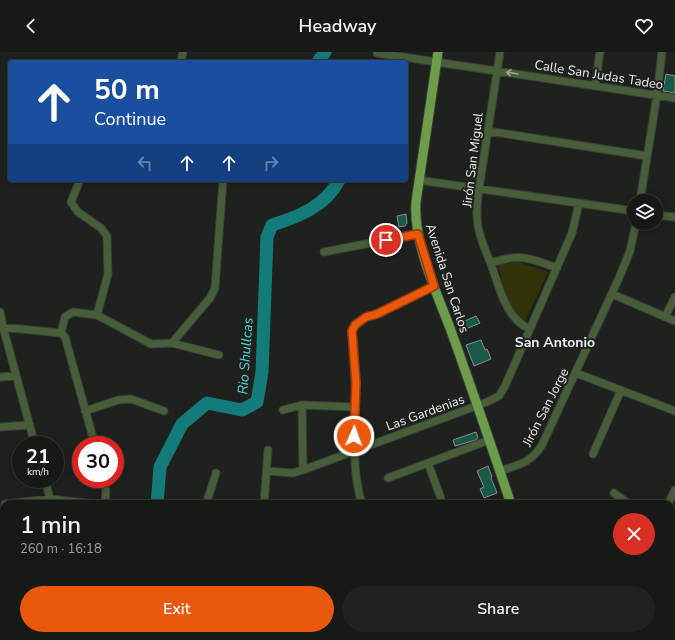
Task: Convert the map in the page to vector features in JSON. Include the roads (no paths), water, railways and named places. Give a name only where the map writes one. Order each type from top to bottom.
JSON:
[{"type":"main road","name":"Avenida San Carlos","points":[[438,52],[418,180],[415,215],[418,234],[434,286],[510,500]]},
{"type":"street","name":"Jirón San Miguel","points":[[500,52],[479,189],[477,211],[478,227],[510,311],[521,325],[530,329]]},
{"type":"street","points":[[595,86],[600,52]]},
{"type":"street","points":[[641,194],[657,95],[662,52]]},
{"type":"street","name":"Calle San Judas Tadeo","points":[[377,53],[675,98]]},
{"type":"street","points":[[488,131],[647,156]]},
{"type":"street","points":[[418,180],[627,211]]},
{"type":"street","points":[[79,182],[71,202],[78,212],[101,228],[107,236],[108,274],[97,315]]},
{"type":"street","points":[[172,343],[210,298],[215,288],[223,182]]},
{"type":"street","name":"Las Gardenias","points":[[267,472],[293,473],[303,470],[499,396],[505,386],[574,229],[579,203]]},
{"type":"street","points":[[663,216],[675,217]]},
{"type":"street","name":"Jirón San Jorge","points":[[500,471],[527,461],[534,457],[538,452],[612,294],[630,251],[634,230]]},
{"type":"street","points":[[324,252],[418,234]]},
{"type":"street","points":[[491,263],[510,257],[527,257],[557,268]]},
{"type":"street","points":[[361,500],[357,488],[354,451],[356,383],[352,331],[360,320],[377,314],[434,286]]},
{"type":"street","points":[[612,294],[675,321]]},
{"type":"street","points":[[665,317],[675,297]]},
{"type":"street","points":[[0,312],[2,327],[33,436]]},
{"type":"street","points":[[92,436],[63,335],[65,317],[73,312],[97,315],[151,344],[172,343],[219,355]]},
{"type":"street","points":[[2,327],[63,335]]},
{"type":"street","points":[[576,373],[675,412]]},
{"type":"street","points":[[0,377],[16,376]]},
{"type":"street","points":[[594,454],[621,390]]},
{"type":"street","points":[[85,411],[118,400],[131,399],[164,411]]},
{"type":"street","points":[[283,410],[302,405],[356,407]]},
{"type":"street","points":[[302,405],[303,470]]},
{"type":"street","points":[[0,427],[30,425]]},
{"type":"street","points":[[388,478],[489,440]]},
{"type":"street","points":[[264,500],[268,450]]},
{"type":"street","points":[[428,463],[442,500]]},
{"type":"street","points":[[208,500],[216,473]]},
{"type":"street","points":[[47,488],[50,500]]},
{"type":"street","points":[[105,500],[106,488]]},
{"type":"street","points":[[670,500],[675,490]]},
{"type":"street","points":[[614,492],[624,500]]},
{"type":"waterway","name":"Rio Shullcas","points":[[319,60],[325,52]]},
{"type":"waterway","name":"Rio Shullcas","points":[[157,500],[160,467],[182,424],[207,403],[242,410],[257,402],[262,372],[267,237],[272,225],[301,214],[319,204],[327,197],[338,182]]},
{"type":"district","name":"San Antonio","points":[[555,342]]}]
